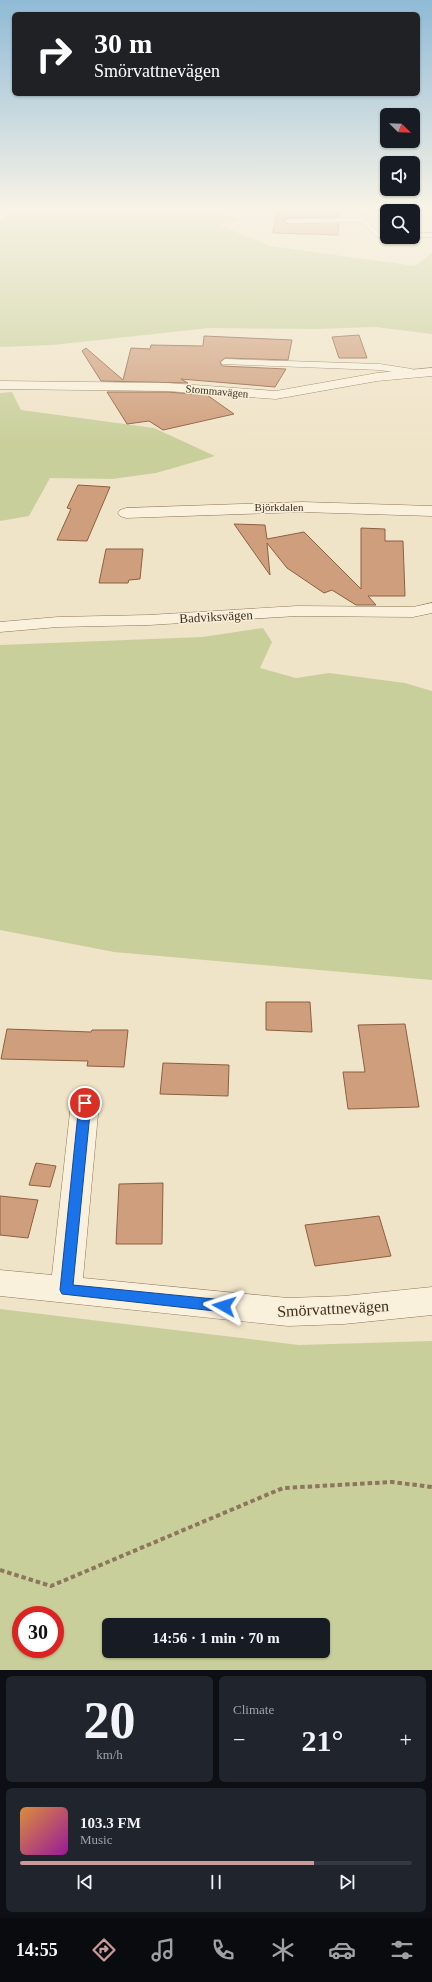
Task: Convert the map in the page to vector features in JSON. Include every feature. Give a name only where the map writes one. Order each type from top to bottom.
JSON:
[{"type":"street","name":"Stommavägen","points":[[0,385],[173,387],[276,395],[412,372],[432,372]]},
{"type":"street","name":"Björkdalen","points":[[126,513],[226,508],[302,507],[432,511]]},
{"type":"street","name":"Badviksvägen","points":[[0,627],[71,621],[149,620],[297,611],[413,612],[432,608]]},
{"type":"street","points":[[66,1290],[85,1103]]},
{"type":"street","name":"Smörvattnevägen","points":[[0,1283],[288,1312],[344,1310],[432,1301]]},
{"type":"lane","points":[[225,362],[380,367],[412,372]]},
{"type":"path","points":[[0,1570],[51,1586],[283,1488],[392,1482],[432,1487]]},
{"type":"green space","points":[[0,288],[432,288],[432,334],[375,327],[314,329],[209,328],[53,345],[0,347]]},
{"type":"green space","points":[[12,392],[21,410],[154,428],[215,456],[156,473],[112,479],[50,478],[29,516],[0,521],[0,393]]},
{"type":"green space","points":[[263,628],[272,642],[260,668],[296,678],[329,673],[405,683],[432,691],[432,980],[114,952],[0,930],[0,645],[202,637]]},
{"type":"green space","points":[[0,1309],[299,1345],[432,1341],[432,1670],[0,1670]]},
{"type":"building","points":[[359,335],[367,358],[339,358],[332,337]]},
{"type":"building","points":[[204,336],[292,340],[288,360],[225,358],[220,362],[222,366],[286,369],[275,387],[181,379],[188,383],[101,381],[82,351],[86,348],[123,380],[131,348],[150,349],[151,345],[203,346]]},
{"type":"building","points":[[107,392],[167,392],[207,395],[234,414],[163,430],[149,421],[127,424]]},
{"type":"building","points":[[78,485],[110,487],[87,541],[57,540],[71,509],[67,508]]},
{"type":"building","points":[[234,524],[265,525],[267,539],[304,532],[361,589],[361,528],[385,529],[385,541],[403,541],[405,596],[368,596],[376,605],[356,605],[332,590],[324,593],[287,568],[267,543],[270,575]]},
{"type":"building","points":[[106,549],[143,549],[140,579],[129,580],[128,583],[99,583]]},
{"type":"building","points":[[266,1002],[310,1002],[312,1032],[266,1030]]},
{"type":"building","points":[[405,1024],[419,1107],[348,1109],[343,1072],[365,1072],[358,1025]]},
{"type":"building","points":[[7,1029],[91,1032],[92,1030],[128,1030],[124,1067],[87,1066],[88,1061],[1,1059]]},
{"type":"building","points":[[163,1063],[229,1065],[228,1096],[160,1094]]},
{"type":"building","points":[[36,1163],[56,1166],[50,1187],[29,1185]]},
{"type":"building","points":[[163,1183],[162,1244],[116,1244],[119,1184]]},
{"type":"building","points":[[0,1196],[38,1200],[28,1238],[0,1235]]},
{"type":"building","points":[[379,1216],[391,1256],[315,1266],[305,1225]]},
{"type":"route","points":[[85,1103],[66,1290],[224,1306]]}]
